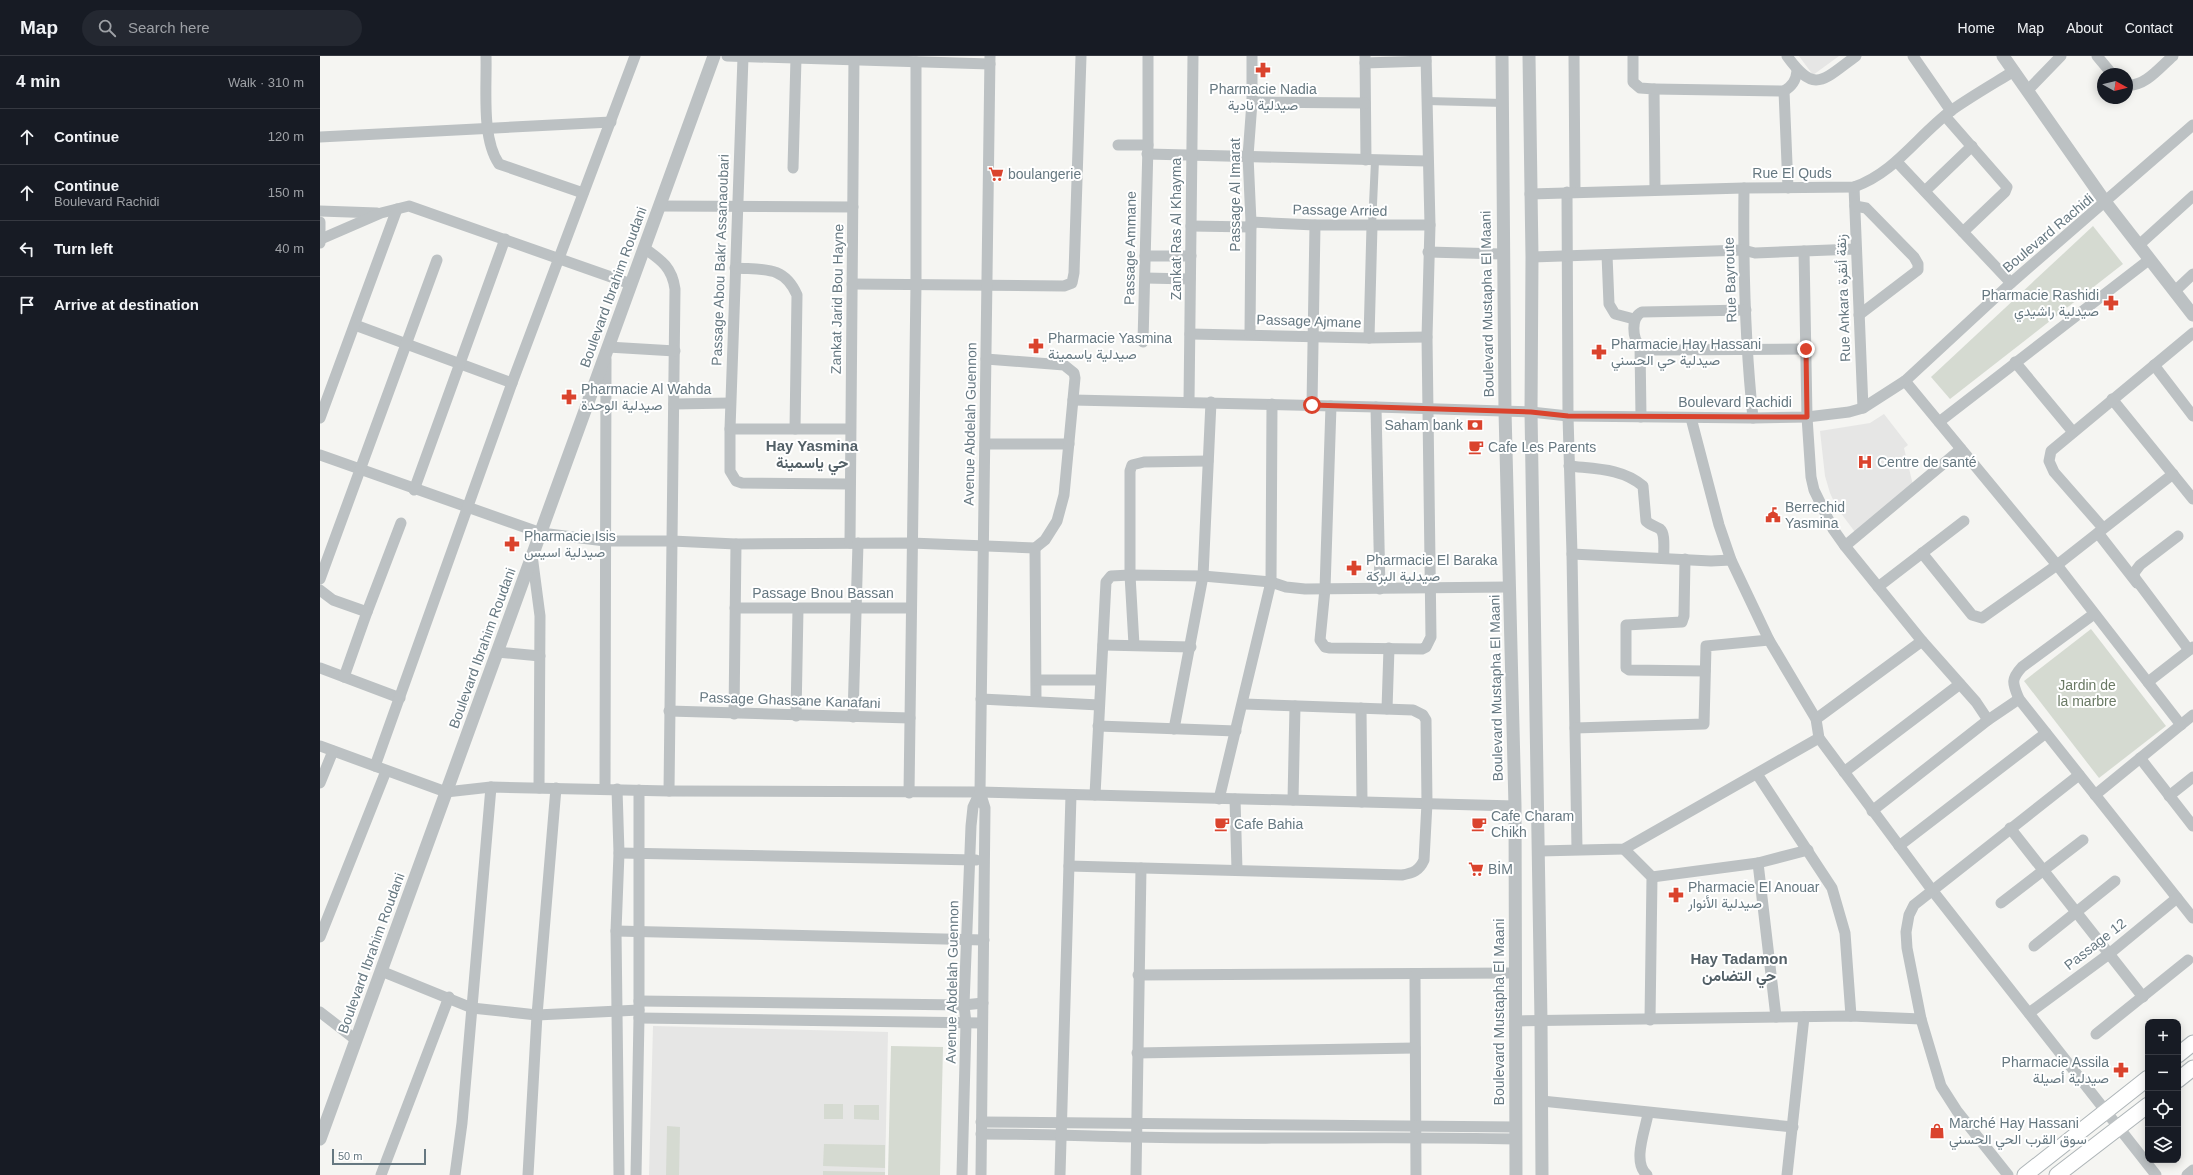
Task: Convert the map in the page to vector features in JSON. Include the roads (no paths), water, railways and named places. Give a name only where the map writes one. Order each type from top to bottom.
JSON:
[{"type":"main road","points":[[2181,1053],[2193,1043]]},
{"type":"main road","points":[[2181,1078],[2193,1068]]},
{"type":"main road","points":[[2025,1175],[2145,1080]]},
{"type":"main road","points":[[2058,1175],[2145,1107]]},
{"type":"street","points":[[486,56],[488,128],[491,149],[499,164],[583,193]]},
{"type":"street","points":[[375,766],[512,383],[635,56]]},
{"type":"street","name":"Boulevard Ibrahim Roudani","points":[[320,1139],[714,56]]},
{"type":"street","points":[[727,56],[854,58],[916,62],[990,60]]},
{"type":"street","points":[[852,284],[1064,286],[1072,283],[1074,273],[1081,56]]},
{"type":"street","name":"Passage Ammane","points":[[1143,342],[1148,56]]},
{"type":"street","name":"Zankat Ras Al Khayma","points":[[1189,402],[1193,56]]},
{"type":"street","name":"Passage Al Imarat","points":[[1250,334],[1251,225],[1248,156],[1252,102],[1252,56]]},
{"type":"street","name":"Boulevard Mustapha El Maani","points":[[1502,56],[1502,254],[1515,806],[1514,973],[1516,1175]]},
{"type":"street","points":[[1529,56],[1532,257],[1531,412],[1541,1021],[1542,1175]]},
{"type":"street","points":[[1574,56],[1568,256],[1568,416],[1577,849]]},
{"type":"street","points":[[1633,56],[1633,82],[1640,88],[1784,91],[1790,87],[1796,79],[1797,70]]},
{"type":"street","points":[[1787,56],[1797,70],[1808,79],[1816,81],[1825,78],[1856,56]]},
{"type":"street","points":[[1913,56],[1948,114],[1972,146],[2007,187],[2005,192],[1963,232]]},
{"type":"street","points":[[2004,56],[2026,91],[2106,203],[2193,315]]},
{"type":"street","points":[[2026,91],[2061,56]]},
{"type":"street","points":[[2097,56],[2107,68]]},
{"type":"street","points":[[2133,84],[2140,83],[2148,79],[2172,56]]},
{"type":"street","name":"Passage Abou Bakr Assanaoubari","points":[[742,57],[730,403],[730,471],[736,482],[742,483],[850,484]]},
{"type":"street","points":[[793,168],[796,58]]},
{"type":"street","name":"Zankat Jarid Bou Hayne","points":[[854,58],[850,429],[850,484],[857,608],[854,717]]},
{"type":"street","points":[[1330,406],[1325,589],[1320,640],[1322,644],[1330,648],[1422,649],[1426,647],[1431,636],[1427,337],[1428,252],[1430,225],[1427,162],[1426,58],[1365,59],[1365,103],[1370,161],[1372,226],[1369,338]]},
{"type":"street","name":"Avenue Abdelah Guennon","points":[[981,1175],[985,808],[980,792],[990,60]]},
{"type":"street","points":[[909,793],[911,543],[916,284],[916,62]]},
{"type":"street","name":"Rue El Quds","points":[[1530,194],[1744,188],[1854,187],[1866,183],[1897,162],[1948,114],[2014,71]]},
{"type":"street","points":[[1654,89],[1655,190]]},
{"type":"street","points":[[1784,91],[1788,188]]},
{"type":"street","points":[[1427,101],[1503,103]]},
{"type":"street","points":[[1252,102],[1365,103]]},
{"type":"street","points":[[320,137],[611,122]]},
{"type":"street","name":"Boulevard Rachidi","points":[[1073,400],[1211,402],[1505,411],[1568,416],[1753,418],[1807,417],[1843,413],[1863,408],[1905,381],[2011,283],[2106,203],[2193,125]]},
{"type":"street","points":[[1118,145],[1147,150],[1191,154],[1427,162]]},
{"type":"street","points":[[1925,191],[1972,146]]},
{"type":"street","points":[[1897,162],[2011,283]]},
{"type":"street","name":"Rue Ankara زنقة أنقرة","points":[[1854,187],[1863,408]]},
{"type":"street","name":"Rue Bayroute","points":[[1744,188],[1743,250],[1746,350],[1753,418]]},
{"type":"street","points":[[2139,245],[2193,196]]},
{"type":"street","points":[[320,211],[380,213],[409,206],[416,207],[631,284]]},
{"type":"street","points":[[660,206],[853,207]]},
{"type":"street","points":[[1855,206],[1866,208],[1914,257],[1918,264],[1918,270],[1859,315]]},
{"type":"street","points":[[320,418],[397,210]]},
{"type":"street","points":[[320,222],[320,241],[380,213]]},
{"type":"street","points":[[1312,405],[1315,225]]},
{"type":"street","name":"Passage Arried","points":[[1191,226],[1430,225]]},
{"type":"street","points":[[414,490],[505,239]]},
{"type":"street","points":[[644,248],[667,265],[674,280],[675,351],[669,791]]},
{"type":"street","points":[[1532,257],[1743,250],[1755,252],[1856,249]]},
{"type":"street","points":[[1804,251],[1807,417],[1811,477],[1814,490],[1833,529],[1845,546],[1922,641],[1976,702],[1988,720]]},
{"type":"street","points":[[1428,252],[1502,254]]},
{"type":"street","points":[[1607,255],[1609,304],[1615,314],[1634,319]]},
{"type":"street","points":[[1145,256],[1191,256]]},
{"type":"street","points":[[1939,422],[2150,259]]},
{"type":"street","points":[[320,579],[324,552],[360,470],[437,260]]},
{"type":"street","points":[[735,268],[764,270],[785,276],[792,283],[797,295],[795,429]]},
{"type":"street","points":[[2175,291],[2193,274]]},
{"type":"street","points":[[1144,278],[1190,279]]},
{"type":"street","points":[[1746,310],[1642,312],[1634,319],[1636,341],[1640,346],[1652,350],[1806,349]]},
{"type":"street","points":[[355,325],[512,383]]},
{"type":"street","points":[[2148,682],[2191,649],[2137,583],[2100,530],[2051,466],[2051,451],[2193,333]]},
{"type":"street","name":"Passage Ajmane","points":[[1190,334],[1250,334],[1369,338],[1427,337]]},
{"type":"street","points":[[1640,346],[1641,417]]},
{"type":"street","points":[[605,788],[607,351],[675,351]]},
{"type":"street","points":[[320,455],[467,509],[540,533],[605,541],[672,541],[736,544],[911,543],[1035,548],[1045,540],[1057,521],[1064,495],[1075,378],[1074,372],[1064,365],[986,359]]},
{"type":"street","points":[[2015,362],[2073,432]]},
{"type":"street","points":[[2154,365],[2193,416]]},
{"type":"street","points":[[1905,381],[2057,565],[2181,725]]},
{"type":"street","points":[[2112,399],[2193,499]]},
{"type":"street","points":[[1174,729],[1191,647],[1203,576],[1211,402]]},
{"type":"street","points":[[674,404],[730,403]]},
{"type":"street","points":[[1219,799],[1244,704],[1271,582],[1272,404]]},
{"type":"street","points":[[1376,407],[1380,589]]},
{"type":"street","points":[[1691,418],[1719,525],[1732,560],[1769,640],[1816,719],[1819,738],[1932,890],[2156,1175]]},
{"type":"street","points":[[730,429],[850,429]]},
{"type":"street","points":[[984,444],[1069,444]]},
{"type":"street","points":[[1845,546],[1960,449]]},
{"type":"street","points":[[1134,645],[1130,575],[1130,471],[1132,466],[1144,462],[1208,461]]},
{"type":"street","points":[[1570,466],[1620,472],[1635,479],[1643,486],[1646,521],[1651,526],[1660,529],[1662,534],[1664,558]]},
{"type":"street","points":[[1922,552],[1964,607],[1976,618],[1988,615],[2057,565],[2173,474]]},
{"type":"street","points":[[1878,587],[1964,521]]},
{"type":"street","points":[[344,677],[401,523]]},
{"type":"street","points":[[2137,583],[2134,573],[2136,568],[2178,536]]},
{"type":"street","points":[[734,714],[736,544]]},
{"type":"street","points":[[1035,548],[1036,701]]},
{"type":"street","points":[[1572,554],[1732,560]]},
{"type":"street","points":[[532,555],[540,616],[539,788]]},
{"type":"street","points":[[1684,559],[1684,616],[1682,622],[1626,625],[1626,668],[1629,670],[1705,671]]},
{"type":"street","points":[[1094,795],[1106,582],[1111,576],[1203,576],[1271,582],[1286,587],[1325,589],[1510,587]]},
{"type":"street","points":[[320,590],[333,600],[367,612]]},
{"type":"street","name":"Passage Bnou Bassan","points":[[735,608],[911,608]]},
{"type":"street","points":[[796,716],[798,609]]},
{"type":"street","points":[[2094,614],[2022,667],[2014,676],[2013,684],[2019,699],[2193,918]]},
{"type":"street","points":[[1575,728],[1704,724],[1705,648],[1707,645],[1769,640]]},
{"type":"street","points":[[1816,719],[1922,641]]},
{"type":"street","points":[[1103,645],[1191,647]]},
{"type":"street","points":[[1387,709],[1389,648]]},
{"type":"street","points":[[497,652],[540,656]]},
{"type":"street","points":[[320,668],[400,698]]},
{"type":"street","points":[[1037,680],[1100,680]]},
{"type":"street","points":[[1844,772],[1960,684]]},
{"type":"street","points":[[981,699],[1099,705]]},
{"type":"street","points":[[1872,811],[1988,720],[2019,699]]},
{"type":"street","points":[[1069,866],[1402,875],[1412,874],[1421,867],[1424,860],[1427,804],[1426,720],[1418,711],[1244,704]]},
{"type":"street","points":[[1293,800],[1295,706]]},
{"type":"street","points":[[1361,708],[1362,802]]},
{"type":"street","name":"Passage Ghassane Kanafani","points":[[669,710],[734,714],[910,718]]},
{"type":"street","points":[[2095,795],[2193,715]]},
{"type":"street","points":[[1098,726],[1236,731]]},
{"type":"street","points":[[1899,846],[2046,733]]},
{"type":"street","points":[[1538,851],[1624,849],[1819,738]]},
{"type":"street","points":[[320,746],[446,792],[491,787],[605,788],[669,791],[909,793],[980,792],[1515,806]]},
{"type":"street","points":[[320,783],[333,751]]},
{"type":"street","points":[[2140,758],[2193,826]]},
{"type":"street","points":[[320,933],[386,771]]},
{"type":"street","points":[[1757,774],[1827,878],[1839,906],[1845,933],[1852,1016]]},
{"type":"street","points":[[2008,1175],[1957,1111],[1941,1086],[1921,1019],[1906,932],[1909,915],[1914,905],[1932,890],[2079,775]]},
{"type":"street","points":[[2169,796],[2193,777]]},
{"type":"street","points":[[455,1175],[472,1008],[491,787]]},
{"type":"street","points":[[528,1175],[537,1015],[556,788]]},
{"type":"street","points":[[616,789],[619,853],[616,931],[619,1175]]},
{"type":"street","points":[[636,1175],[639,1010],[639,790]]},
{"type":"street","name":"Avenue Abdelah Guennon","points":[[962,1175],[966,1024],[964,1005],[968,939],[972,807],[980,792]]},
{"type":"street","points":[[1060,1175],[1071,795]]},
{"type":"street","points":[[1235,799],[1237,870]]},
{"type":"street","points":[[2010,828],[2045,870],[2143,997]]},
{"type":"street","points":[[2001,904],[2083,840]]},
{"type":"street","points":[[1624,849],[1652,877],[1650,1020]]},
{"type":"street","points":[[1652,877],[1758,862],[1808,850]]},
{"type":"street","points":[[619,853],[970,861],[985,860]]},
{"type":"street","points":[[1758,862],[1776,1017]]},
{"type":"street","points":[[1136,1175],[1135,1125],[1141,868]]},
{"type":"street","points":[[2034,946],[2116,881]]},
{"type":"street","name":"Passage 12","points":[[2029,1013],[2109,954],[2177,898]]},
{"type":"street","points":[[616,931],[984,940]]},
{"type":"street","points":[[2096,1034],[2188,960]]},
{"type":"street","points":[[381,971],[449,997],[472,1008],[537,1015],[639,1010],[964,1005],[983,1003]]},
{"type":"street","points":[[1138,974],[1415,975],[1514,973]]},
{"type":"street","points":[[1415,975],[1416,1175]]},
{"type":"street","points":[[381,1175],[449,997]]},
{"type":"street","points":[[639,1010],[818,1019],[966,1024],[982,1023]]},
{"type":"street","points":[[320,1012],[356,1040]]},
{"type":"street","points":[[1515,1021],[1852,1016],[1921,1019]]},
{"type":"street","points":[[1787,1175],[1804,1017]]},
{"type":"street","points":[[1137,1053],[1415,1048]]},
{"type":"street","points":[[1542,1101],[1648,1114],[1793,1127]]},
{"type":"street","points":[[1647,1175],[1641,1169],[1639,1159],[1648,1114]]},
{"type":"street","points":[[981,1122],[1061,1128],[1135,1137],[1268,1137],[1416,1131]]},
{"type":"street","points":[[981,1134],[1061,1128],[1135,1125],[1267,1124],[1416,1131],[1516,1133]]},
{"type":"street","points":[[1267,1124],[1268,1137]]},
{"type":"street","points":[[2187,1175],[2193,1170]]},
{"type":"place","name":"Pharmacie Nadia صيدلية نادية","points":[[1263,70]]},
{"type":"place","name":"boulangerie","points":[[996,174]]},
{"type":"place","name":"Pharmacie Rashidi صيدلية راشيدي","points":[[2111,303]]},
{"type":"place","name":"Pharmacie Yasmina صيدلية ياسمينة","points":[[1036,346]]},
{"type":"place","name":"Pharmacie Hay Hassani صيدلية حي الحسني","points":[[1599,352]]},
{"type":"place","name":"Pharmacie Al Wahda صيدلية الوحدة","points":[[569,397]]},
{"type":"place","name":"Saham bank","points":[[1475,425]]},
{"type":"place","name":"Cafe Les Parents","points":[[1476,447]]},
{"type":"place","name":"Centre de santé","points":[[1865,462]]},
{"type":"place","name":"Berrechid Yasmina","points":[[1773,515]]},
{"type":"place","name":"Pharmacie Isis صيدلية اسيس","points":[[512,544]]},
{"type":"place","name":"Pharmacie El Baraka صيدلية البركة","points":[[1354,568]]},
{"type":"place","name":"Cafe Bahia","points":[[1222,824]]},
{"type":"place","name":"Cafe Charam Chikh","points":[[1479,824]]},
{"type":"place","name":"BİM","points":[[1476,869]]},
{"type":"place","name":"Pharmacie El Anouar صيدلية الأنوار","points":[[1676,895]]},
{"type":"place","name":"Pharmacie Assila صيدلية أصيلة","points":[[2121,1070]]},
{"type":"place","name":"Marché Hay Hassani سوق القرب الحي الحسني","points":[[1937,1131]]},
{"type":"district","name":"Hay Yasmina حي ياسمينة","points":[[812,454]]},
{"type":"district","name":"Hay Tadamon حي التضامن","points":[[1739,966]]},
{"type":"park label","name":"Jardin de la marbre","points":[[2087,694]]}]
